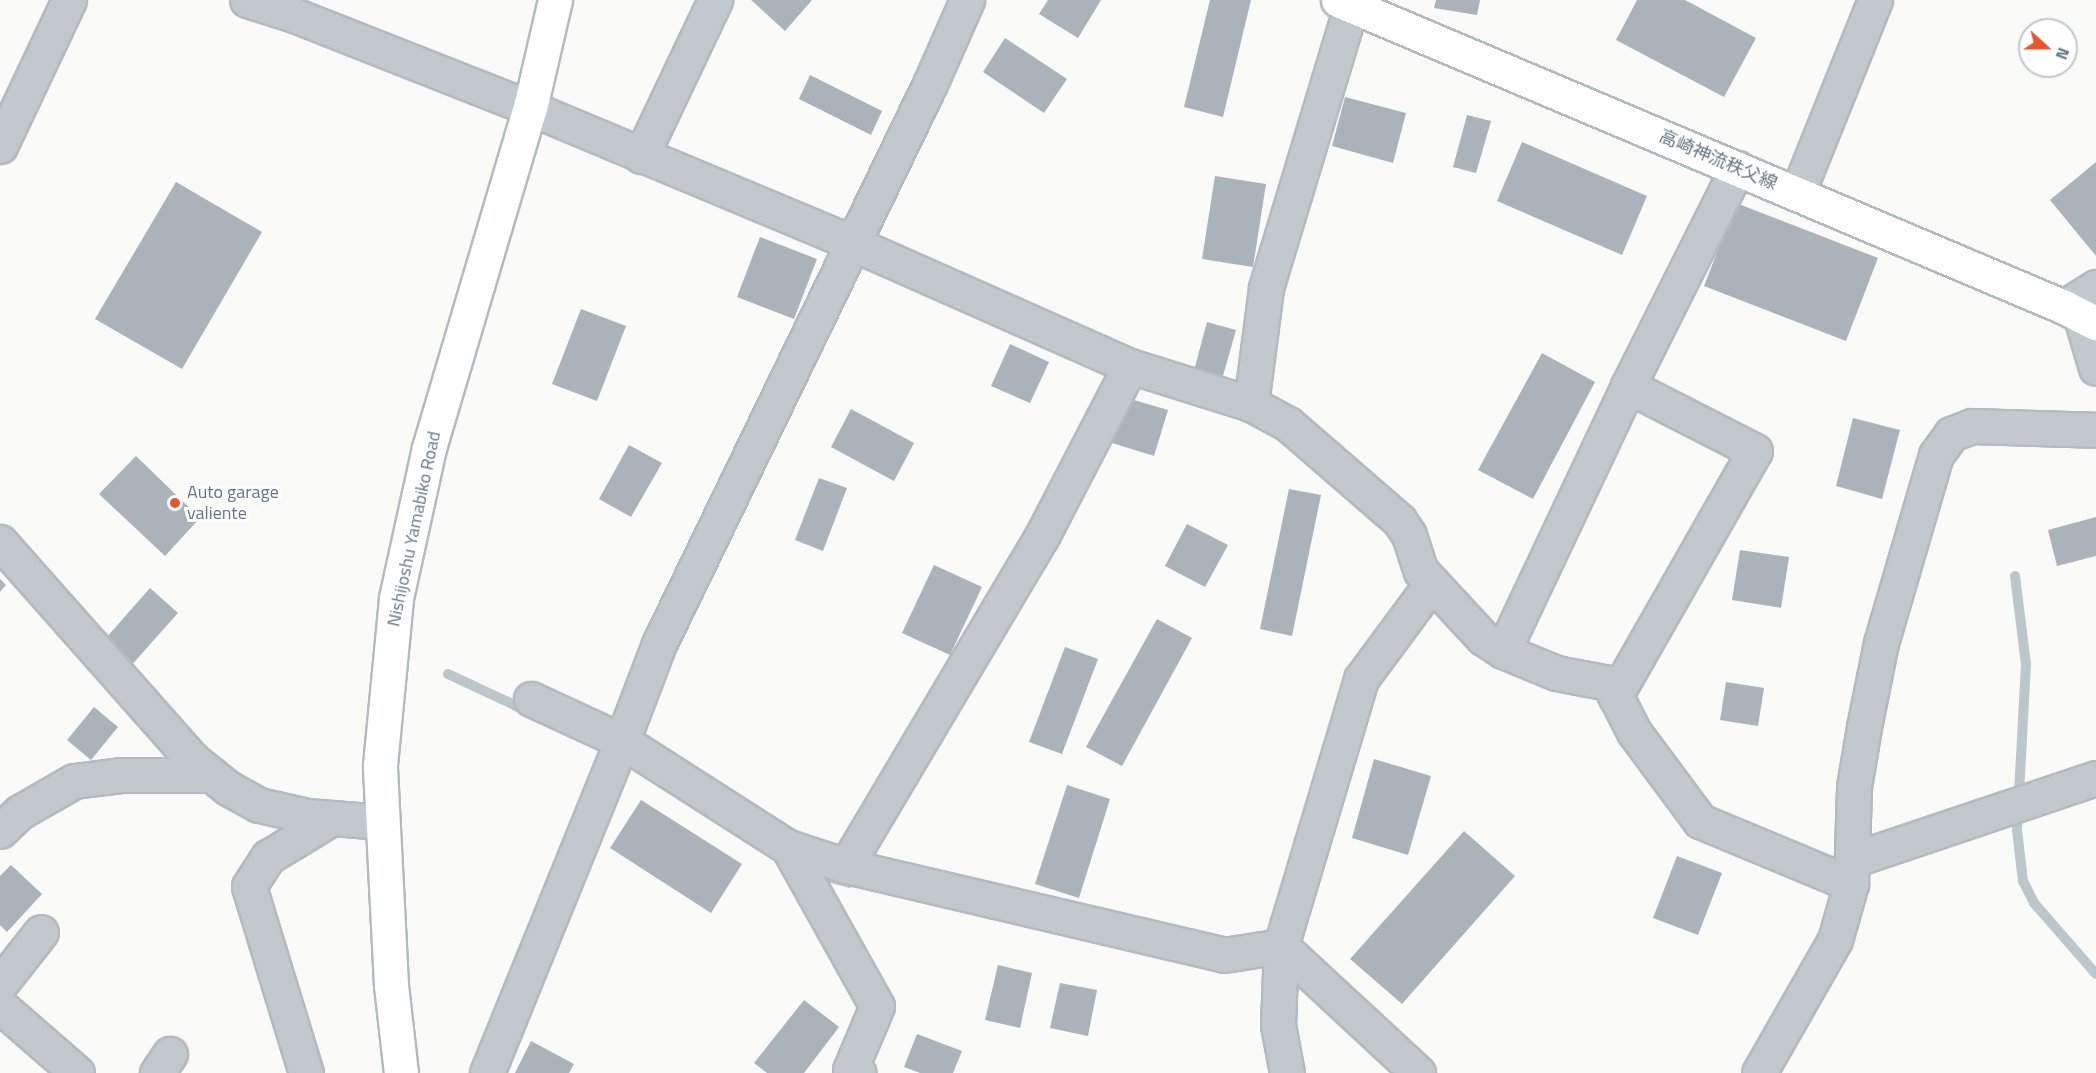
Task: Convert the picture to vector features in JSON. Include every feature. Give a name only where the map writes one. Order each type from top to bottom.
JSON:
[{"type":"main road","name":"Nishijoshu Yamabiko Road","points":[[400,1073],[391,985],[380,765],[396,598],[429,448],[530,108],[555,0]]},
{"type":"main road","name":"高崎神流秩父線","points":[[1345,3],[2080,316]]},
{"type":"street","points":[[0,147],[12,91],[69,0]]},
{"type":"street","points":[[247,0],[297,8],[641,156],[852,243],[1130,366],[1251,404],[1288,424],[1399,520],[1409,535],[1421,571],[1483,638],[1503,651],[1556,673],[1609,683],[1634,732],[1701,821],[1851,872],[2096,778]]},
{"type":"street","points":[[641,156],[715,0]]},
{"type":"street","points":[[487,1073],[659,644],[930,84],[967,0]]},
{"type":"street","points":[[1797,195],[1875,0]]},
{"type":"street","points":[[1251,404],[1266,288],[1345,3]]},
{"type":"street","points":[[1503,651],[1628,386],[1737,168]]},
{"type":"street","points":[[2096,287],[2080,316],[2096,368]]},
{"type":"street","points":[[846,866],[1042,536],[1130,366]]},
{"type":"street","points":[[1615,696],[1755,451],[1628,386]]},
{"type":"street","points":[[1769,1070],[1835,940],[1851,872],[1854,787],[1881,643],[1936,454],[1951,434],[1972,426],[2096,430]]},
{"type":"street","points":[[0,542],[192,759],[228,788],[259,805],[307,816],[383,822]]},
{"type":"street","points":[[1287,1073],[1278,1025],[1281,945],[1361,679],[1432,583]]},
{"type":"street","points":[[531,699],[622,741],[788,847],[846,866],[1224,955],[1281,945]]},
{"type":"street","points":[[0,831],[20,812],[74,781],[122,776],[212,775]]},
{"type":"street","points":[[306,1073],[249,886],[268,857],[332,818]]},
{"type":"street","points":[[788,847],[877,1006],[850,1070],[860,1073]]},
{"type":"street","points":[[0,984],[41,932]]},
{"type":"street","points":[[1281,945],[1418,1073]]},
{"type":"street","points":[[0,1006],[77,1073]]},
{"type":"building","points":[[751,0],[812,0],[785,31]]},
{"type":"building","points":[[1048,0],[1101,0],[1078,38],[1039,14]]},
{"type":"building","points":[[1210,0],[1251,0],[1223,117],[1184,107]]},
{"type":"building","points":[[1436,0],[1480,0],[1477,15],[1434,8]]},
{"type":"building","points":[[1637,0],[1685,0],[1756,38],[1724,97],[1616,40]]},
{"type":"building","points":[[1005,38],[1067,79],[1044,113],[983,72]]},
{"type":"building","points":[[810,75],[882,111],[871,135],[799,99]]},
{"type":"building","points":[[1345,97],[1406,113],[1393,163],[1332,146]]},
{"type":"building","points":[[1467,115],[1491,121],[1476,173],[1453,167]]},
{"type":"building","points":[[1522,142],[1647,196],[1622,255],[1497,201]]},
{"type":"building","points":[[2096,162],[2096,256],[2050,200]]},
{"type":"building","points":[[1215,176],[1266,184],[1253,267],[1202,259]]},
{"type":"building","points":[[176,182],[262,232],[182,369],[95,319]]},
{"type":"building","points":[[1736,203],[1878,258],[1846,341],[1704,286]]},
{"type":"building","points":[[760,237],[817,259],[794,319],[737,297]]},
{"type":"building","points":[[581,309],[626,326],[597,401],[552,384]]},
{"type":"building","points":[[1207,322],[1236,330],[1217,397],[1189,389]]},
{"type":"building","points":[[1010,344],[1049,362],[1030,403],[991,386]]},
{"type":"building","points":[[1542,353],[1595,382],[1533,499],[1478,470]]},
{"type":"building","points":[[1127,398],[1168,410],[1154,456],[1112,443]]},
{"type":"building","points":[[851,409],[914,443],[894,481],[831,447]]},
{"type":"building","points":[[1853,418],[1900,430],[1882,499],[1836,486]]},
{"type":"building","points":[[629,445],[662,463],[631,517],[599,499]]},
{"type":"building","points":[[136,456],[200,518],[165,556],[99,494]]},
{"type":"building","points":[[819,478],[847,488],[823,551],[795,540]]},
{"type":"building","points":[[1289,489],[1321,495],[1292,636],[1260,629]]},
{"type":"building","points":[[2096,517],[2096,556],[2057,566],[2048,530]]},
{"type":"building","points":[[1187,524],[1228,545],[1205,587],[1165,566]]},
{"type":"building","points":[[1740,550],[1789,557],[1781,608],[1732,600]]},
{"type":"building","points":[[934,565],[982,587],[950,655],[902,633]]},
{"type":"building","points":[[0,579],[6,585],[0,592]]},
{"type":"building","points":[[150,588],[178,613],[120,678],[92,654]]},
{"type":"building","points":[[1157,619],[1192,638],[1122,766],[1086,747]]},
{"type":"building","points":[[1065,647],[1098,659],[1062,754],[1029,742]]},
{"type":"building","points":[[1726,682],[1764,688],[1758,726],[1720,720]]},
{"type":"building","points":[[94,707],[118,727],[91,760],[67,740]]},
{"type":"building","points":[[1374,759],[1431,776],[1408,855],[1352,838]]},
{"type":"building","points":[[1067,785],[1110,799],[1079,898],[1035,884]]},
{"type":"building","points":[[641,800],[742,864],[711,913],[610,848]]},
{"type":"building","points":[[1464,831],[1515,876],[1402,1004],[1350,959]]},
{"type":"building","points":[[1677,856],[1722,873],[1698,935],[1653,918]]},
{"type":"building","points":[[11,865],[42,894],[7,932],[0,925],[0,876]]},
{"type":"building","points":[[998,965],[1032,973],[1020,1028],[985,1020]]},
{"type":"building","points":[[1060,983],[1097,990],[1088,1036],[1050,1028]]},
{"type":"building","points":[[804,1000],[839,1027],[804,1073],[767,1073],[754,1063]]},
{"type":"building","points":[[917,1034],[962,1051],[953,1073],[920,1073],[904,1067]]},
{"type":"building","points":[[531,1041],[574,1064],[569,1073],[515,1073]]},
{"type":"waterway","points":[[2015,576],[2026,664],[2017,830],[2023,881],[2034,903],[2096,974]]},
{"type":"waterway","points":[[448,674],[529,712]]},
{"type":"waterway","points":[[810,872],[850,883]]},
{"type":"place","name":"Auto garage valiente","points":[[175,503]]}]
